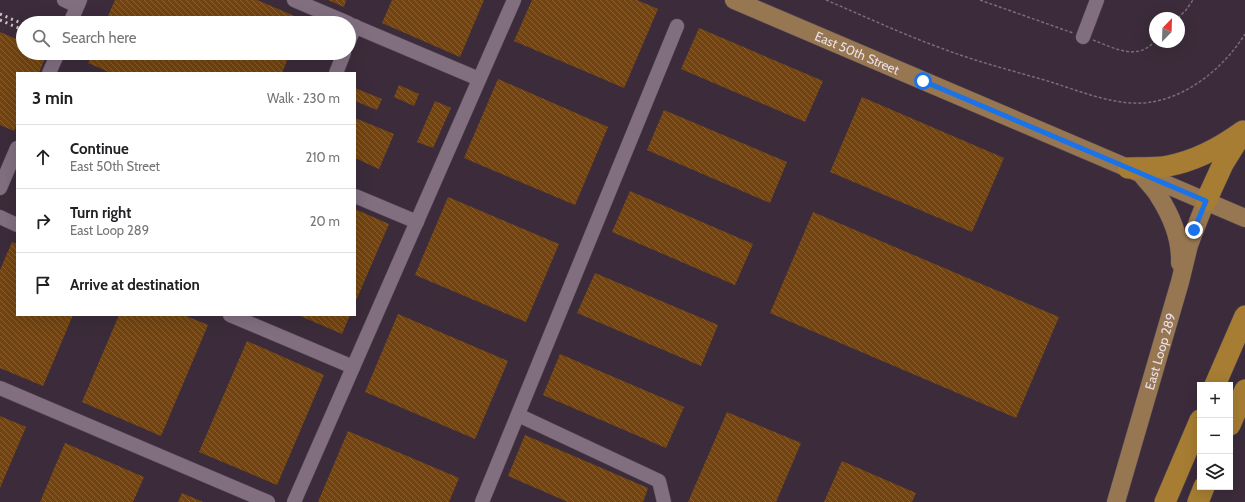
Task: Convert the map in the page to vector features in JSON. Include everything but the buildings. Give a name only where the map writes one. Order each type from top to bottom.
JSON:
[{"type":"highway","points":[[1134,170],[1167,167],[1190,160],[1228,142],[1244,130]]},
{"type":"highway","points":[[1206,201],[1224,164],[1244,130]]},
{"type":"highway","points":[[1216,382],[1245,316]]},
{"type":"highway","points":[[1233,418],[1245,390]]},
{"type":"highway","points":[[1165,502],[1197,427]]},
{"type":"highway","points":[[1198,502],[1203,490]]},
{"type":"main road","name":"East 50th Street","points":[[734,0],[1245,218]]},
{"type":"main road","points":[[1134,170],[1158,195],[1177,234],[1181,253],[1180,282]]},
{"type":"main road","name":"East Loop 289","points":[[1116,502],[1180,282],[1189,245],[1206,201]]},
{"type":"lane","points":[[64,0],[79,3],[73,16]]},
{"type":"lane","points":[[294,0],[332,16]]},
{"type":"lane","points":[[294,502],[514,0]]},
{"type":"lane","points":[[1082,37],[1097,0]]},
{"type":"lane","points":[[356,26],[480,79]]},
{"type":"lane","points":[[482,502],[677,26]]},
{"type":"lane","points":[[54,71],[56,60]]},
{"type":"lane","points":[[336,72],[341,60]]},
{"type":"lane","points":[[0,188],[10,154]]},
{"type":"lane","points":[[356,196],[417,222]]},
{"type":"lane","points":[[0,217],[16,225]]},
{"type":"lane","points":[[232,316],[353,367]]},
{"type":"lane","points":[[0,388],[268,502]]},
{"type":"lane","points":[[518,415],[660,481],[664,502]]},
{"type":"path","points":[[826,0],[940,48],[1093,95],[1130,103],[1158,101],[1173,97],[1199,82],[1223,61],[1245,34]]},
{"type":"path","points":[[980,0],[1119,49],[1134,53],[1146,49],[1149,46]]},
{"type":"path","points":[[1184,12],[1193,0]]},
{"type":"railway","points":[[0,14],[16,21]]},
{"type":"railway","points":[[0,20],[16,27]]},
{"type":"route","points":[[923,81],[1206,201],[1194,230]]}]
